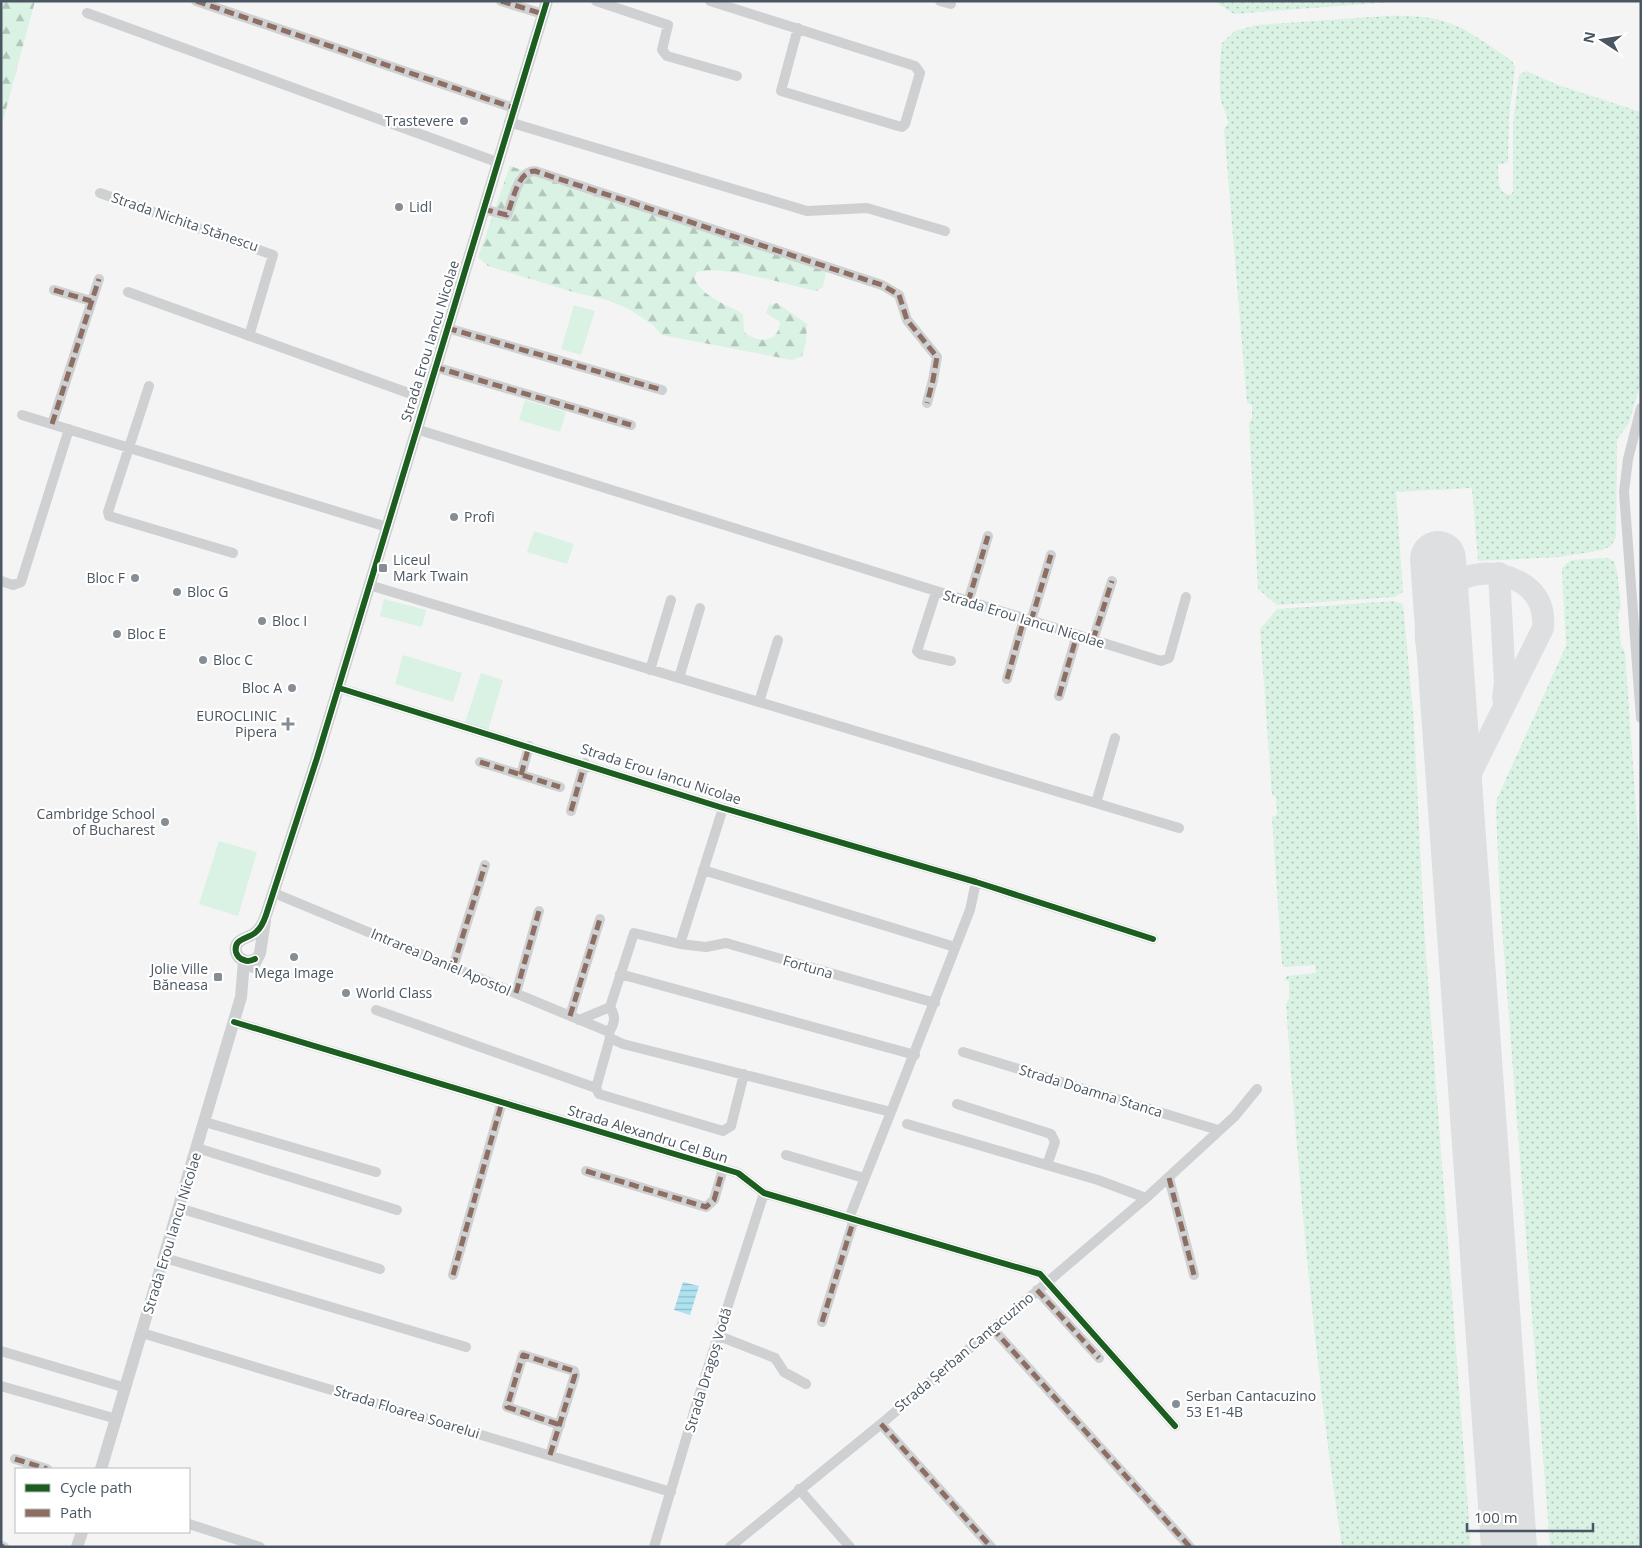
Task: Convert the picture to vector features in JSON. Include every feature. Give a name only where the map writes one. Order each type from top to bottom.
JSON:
[{"type":"street","points":[[196,1],[514,108]]},
{"type":"street","points":[[501,1],[545,8]]},
{"type":"street","points":[[596,1],[668,25],[662,50],[667,56],[737,76]]},
{"type":"street","points":[[710,1],[798,28],[919,69],[920,73],[905,124],[902,127],[898,126],[782,91],[798,28]]},
{"type":"street","points":[[940,1],[951,4]]},
{"type":"street","name":"Strada Erou Iancu Nicolae","points":[[101,1468],[253,956],[339,688],[545,8]]},
{"type":"street","points":[[87,14],[497,162]]},
{"type":"street","points":[[509,122],[808,211],[867,208],[945,232]]},
{"type":"street","points":[[483,209],[507,215],[520,182],[526,174],[536,171],[882,285],[899,295],[907,320],[937,357],[934,380],[927,403]]},
{"type":"street","name":"Strada Nichita Stănescu","points":[[100,194],[273,254],[249,336]]},
{"type":"street","points":[[52,424],[98,279]]},
{"type":"street","points":[[54,290],[91,301]]},
{"type":"street","points":[[128,292],[425,399]]},
{"type":"street","points":[[447,328],[662,390]]},
{"type":"street","points":[[435,367],[631,425]]},
{"type":"street","points":[[149,386],[108,512],[109,516],[233,553]]},
{"type":"street","points":[[1641,408],[1628,458],[1624,492],[1641,718]]},
{"type":"street","points":[[22,414],[387,527]]},
{"type":"street","points":[[1,581],[13,585],[21,582],[69,429]]},
{"type":"street","name":"Strada Erou Iancu Nicolae","points":[[416,429],[1162,661],[1169,658],[1186,596]]},
{"type":"street","points":[[968,602],[988,536]]},
{"type":"street","points":[[1006,679],[1051,555]]},
{"type":"street","points":[[1094,640],[1112,581]]},
{"type":"street","points":[[370,585],[1179,828]]},
{"type":"street","points":[[936,592],[917,651],[920,654],[951,661]]},
{"type":"street","points":[[650,670],[671,600]]},
{"type":"street","points":[[679,678],[700,608]]},
{"type":"street","points":[[1059,696],[1078,635]]},
{"type":"street","points":[[760,702],[778,640]]},
{"type":"street","name":"Strada Erou Iancu Nicolae","points":[[339,688],[585,763],[723,808],[976,882],[1153,939]]},
{"type":"street","points":[[1096,803],[1115,738]]},
{"type":"street","points":[[521,775],[529,746]]},
{"type":"street","points":[[480,762],[560,787]]},
{"type":"street","points":[[571,811],[585,763]]},
{"type":"street","points":[[680,944],[723,808]]},
{"type":"street","points":[[454,968],[485,865]]},
{"type":"street","points":[[703,870],[956,947]]},
{"type":"street","points":[[822,1322],[864,1178],[970,910],[976,882]]},
{"type":"street","name":"Intrarea Daniel Apostol","points":[[274,892],[574,1018],[623,1044],[891,1112]]},
{"type":"street","points":[[516,993],[538,911]]},
{"type":"street","name":"Strada Erou Iancu Nicolae","points":[[253,956],[238,956],[237,945],[242,939],[250,937],[259,929],[265,918]]},
{"type":"street","points":[[574,1018],[600,919]]},
{"type":"street","name":"Fortuna","points":[[620,974],[634,933],[680,944],[706,947],[726,943],[934,1003]]},
{"type":"street","points":[[250,937],[257,941],[253,956]]},
{"type":"street","points":[[610,1007],[620,974],[914,1055]]},
{"type":"street","points":[[574,1018],[610,1007]]},
{"type":"street","points":[[610,1007],[614,1013],[614,1021],[596,1088],[599,1094],[723,1131],[731,1126],[744,1074]]},
{"type":"street","points":[[376,1010],[596,1088]]},
{"type":"street","name":"Strada Alexandru Cel Bun","points":[[234,1022],[738,1173],[764,1193],[1040,1274],[1175,1426]]},
{"type":"street","name":"Strada Doamna Stanca","points":[[963,1052],[1218,1130]]},
{"type":"street","name":"Strada Șerban Cantacuzino","points":[[730,1547],[799,1489],[884,1427],[992,1328],[1169,1178],[1246,1104],[1257,1089]]},
{"type":"street","points":[[453,1275],[502,1102]]},
{"type":"street","points":[[957,1104],[1051,1134],[1055,1142],[1047,1166]]},
{"type":"street","points":[[205,1122],[376,1172]]},
{"type":"street","points":[[908,1124],[1098,1180],[1146,1198]]},
{"type":"street","points":[[197,1148],[397,1210]]},
{"type":"street","points":[[786,1155],[864,1178]]},
{"type":"street","points":[[586,1171],[706,1206],[714,1200],[723,1169]]},
{"type":"street","points":[[1169,1178],[1194,1275]]},
{"type":"street","name":"Strada Dragoș Vodă","points":[[654,1547],[764,1193]]},
{"type":"street","points":[[179,1208],[380,1269]]},
{"type":"street","points":[[164,1258],[466,1347]]},
{"type":"street","points":[[1038,1290],[1099,1358]]},
{"type":"street","points":[[992,1328],[1190,1547]]},
{"type":"street","name":"Strada Floarea Soarelui","points":[[142,1333],[671,1492]]},
{"type":"street","points":[[719,1336],[775,1358],[784,1372],[806,1384]]},
{"type":"street","points":[[1,1351],[126,1388]]},
{"type":"street","points":[[550,1456],[560,1425],[575,1375],[574,1371],[523,1355],[507,1407],[560,1425]]},
{"type":"street","points":[[1,1386],[117,1419]]},
{"type":"street","points":[[884,1427],[991,1547]]},
{"type":"street","points":[[15,1459],[45,1468]]},
{"type":"street","points":[[799,1489],[850,1547]]},
{"type":"street","points":[[190,1524],[260,1547]]},
{"type":"street","points":[[77,1547],[82,1533]]},
{"type":"green space","points":[[1,1],[35,1],[1,128]]},
{"type":"green space","points":[[1214,1],[1405,1],[1234,14]]},
{"type":"green space","points":[[1387,16],[1425,17],[1454,25],[1480,39],[1512,61],[1515,67],[1509,119],[1508,162],[1498,165],[1500,188],[1506,194],[1510,195],[1513,192],[1513,122],[1519,75],[1526,71],[1558,85],[1641,112],[1641,382],[1629,423],[1617,439],[1616,537],[1611,546],[1602,550],[1560,557],[1478,561],[1472,488],[1396,492],[1403,592],[1395,597],[1277,605],[1258,589],[1249,423],[1252,418],[1252,405],[1247,403],[1224,129],[1228,123],[1220,92],[1222,43],[1235,31],[1257,25]]},
{"type":"green space","points":[[510,166],[821,268],[826,272],[823,287],[816,291],[755,276],[722,271],[708,270],[697,272],[694,278],[698,285],[709,295],[743,314],[744,332],[750,336],[761,340],[772,338],[776,334],[780,322],[766,313],[769,305],[777,303],[807,324],[806,342],[802,356],[792,360],[662,335],[653,325],[629,309],[607,300],[573,292],[488,266],[478,257]]},
{"type":"green space","points":[[574,305],[595,311],[581,355],[561,349]]},
{"type":"green space","points":[[525,400],[566,412],[560,432],[519,420]]},
{"type":"green space","points":[[534,531],[574,544],[567,564],[527,552]]},
{"type":"green space","points":[[1607,558],[1614,561],[1617,571],[1621,607],[1618,614],[1621,645],[1625,652],[1641,879],[1641,1547],[1550,1547],[1500,901],[1496,811],[1497,799],[1566,646],[1562,568],[1571,560]]},
{"type":"green space","points":[[384,599],[426,610],[422,627],[380,616]]},
{"type":"green space","points":[[1394,601],[1403,604],[1414,724],[1424,927],[1471,1547],[1342,1547],[1316,1344],[1296,1140],[1286,1004],[1289,999],[1289,981],[1284,980],[1287,976],[1316,973],[1315,965],[1284,967],[1282,964],[1272,817],[1277,815],[1276,797],[1272,795],[1260,629],[1277,609]]},
{"type":"green space","points":[[403,655],[462,673],[453,702],[395,684]]},
{"type":"green space","points":[[481,673],[503,680],[488,730],[465,723]]},
{"type":"green space","points":[[219,841],[257,852],[238,916],[199,904]]},
{"type":"water","points":[[683,1282],[699,1286],[690,1315],[674,1310]]},
{"type":"taxiway","points":[[1499,573],[1505,683],[1503,698]]},
{"type":"taxiway","points":[[1447,684],[1432,662],[1427,647],[1426,628],[1430,611],[1439,596],[1451,585],[1465,577],[1482,574],[1500,575],[1525,585],[1535,595],[1541,607],[1543,628],[1469,777],[1457,824]]},
{"type":"runway","points":[[1438,559],[1509,1547]]},
{"type":"marked path","points":[[196,1],[514,108]]},
{"type":"marked path","points":[[501,1],[543,14]]},
{"type":"marked path","points":[[483,209],[507,215],[520,181],[529,172],[535,171],[882,285],[899,295],[907,320],[937,357],[927,403]]},
{"type":"marked path","points":[[52,424],[99,279]]},
{"type":"marked path","points":[[54,290],[91,301]]},
{"type":"marked path","points":[[447,328],[662,390]]},
{"type":"marked path","points":[[435,367],[631,425]]},
{"type":"marked path","points":[[968,602],[988,536]]},
{"type":"marked path","points":[[1031,621],[1051,555]]},
{"type":"marked path","points":[[1093,640],[1112,581]]},
{"type":"marked path","points":[[1007,679],[1024,619]]},
{"type":"marked path","points":[[1059,696],[1077,635]]},
{"type":"marked path","points":[[521,775],[529,746]]},
{"type":"marked path","points":[[480,762],[560,787]]},
{"type":"marked path","points":[[571,811],[585,763]]},
{"type":"marked path","points":[[453,967],[485,865]]},
{"type":"marked path","points":[[516,993],[539,911]]},
{"type":"marked path","points":[[570,1016],[600,919]]},
{"type":"marked path","points":[[453,1275],[502,1102]]},
{"type":"marked path","points":[[586,1171],[706,1207],[714,1200],[723,1169]]},
{"type":"marked path","points":[[1169,1178],[1194,1275]]},
{"type":"marked path","points":[[822,1322],[854,1219]]},
{"type":"marked path","points":[[1037,1290],[1099,1358]]},
{"type":"marked path","points":[[992,1328],[1190,1547]]},
{"type":"marked path","points":[[550,1455],[575,1375],[574,1371],[523,1355],[507,1407],[560,1425]]},
{"type":"marked path","points":[[881,1424],[991,1547]]},
{"type":"marked path","points":[[15,1459],[44,1468]]},
{"type":"cycle path","points":[[255,959],[251,961],[241,959],[237,955],[236,947],[239,941],[258,930],[266,915],[317,758],[547,1]]},
{"type":"cycle path","points":[[339,688],[723,808],[976,882],[1153,939]]},
{"type":"cycle path","points":[[234,1022],[738,1173],[764,1193],[1040,1274],[1175,1426]]},
{"type":"place","name":"Trastevere","points":[[464,121]]},
{"type":"place","name":"Lidl","points":[[399,207]]},
{"type":"place","name":"Profi","points":[[454,517]]},
{"type":"place","name":"Liceul Mark Twain","points":[[383,568]]},
{"type":"place","name":"Bloc F","points":[[135,578]]},
{"type":"place","name":"Bloc G","points":[[177,592]]},
{"type":"place","name":"Bloc I","points":[[262,621]]},
{"type":"place","name":"Bloc E","points":[[117,634]]},
{"type":"place","name":"Bloc C","points":[[203,660]]},
{"type":"place","name":"Bloc A","points":[[292,688]]},
{"type":"place","name":"EUROCLINIC Pipera","points":[[288,724]]},
{"type":"place","name":"Cambridge School of Bucharest","points":[[165,822]]},
{"type":"place","name":"Mega Image","points":[[294,957]]},
{"type":"place","name":"Jolie Ville Băneasa","points":[[218,977]]},
{"type":"place","name":"World Class","points":[[346,993]]},
{"type":"place","name":"Serban Cantacuzino 53 E1-4B","points":[[1176,1404]]}]
